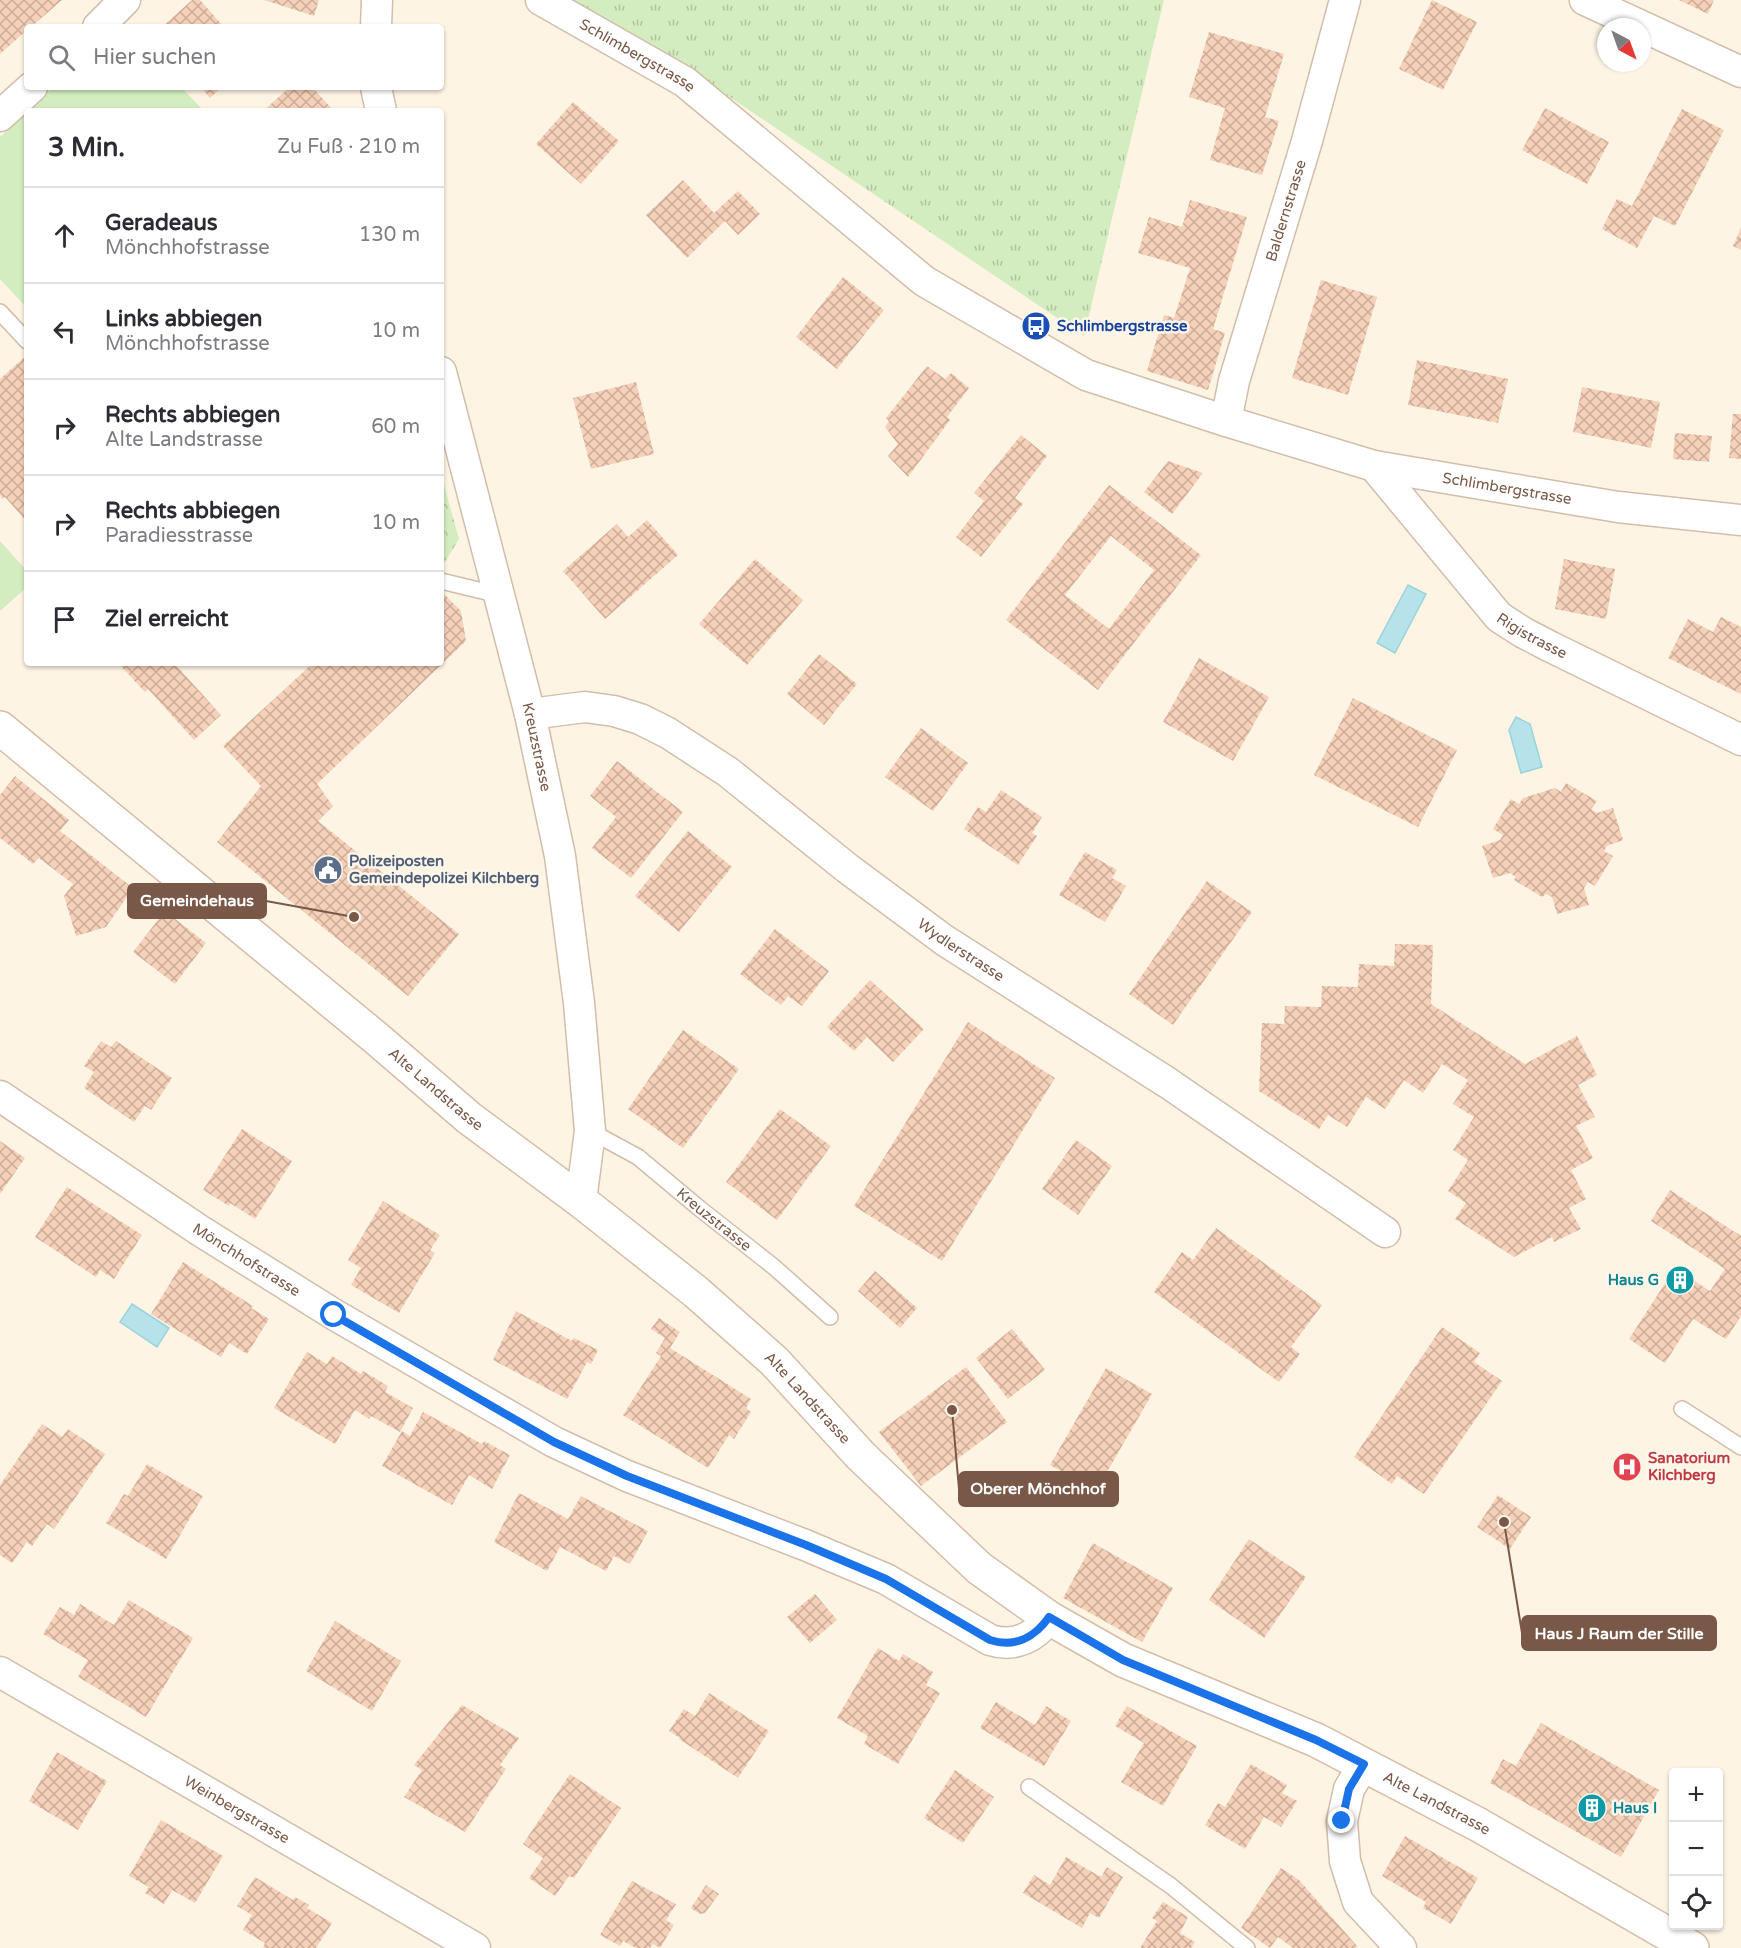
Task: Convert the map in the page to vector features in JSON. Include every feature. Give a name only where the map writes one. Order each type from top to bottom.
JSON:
[{"type":"street","points":[[101,24],[125,0]]},
{"type":"street","points":[[376,24],[377,0]]},
{"type":"street","name":"Schlimbergstrasse","points":[[541,0],[685,82],[924,281],[1086,375],[1374,466],[1618,507],[1741,520]]},
{"type":"street","name":"Baldernstrasse","points":[[1226,421],[1234,381],[1307,141],[1345,0]]},
{"type":"street","points":[[1589,1],[1741,72]]},
{"type":"street","points":[[0,116],[29,90]]},
{"type":"street","points":[[377,90],[380,108]]},
{"type":"street","name":"Kreuzstrasse","points":[[444,384],[530,714],[560,856],[579,1003],[590,1131],[581,1201]]},
{"type":"street","name":"Rigistrasse","points":[[1374,466],[1499,616],[1524,633],[1551,647],[1741,740]]},
{"type":"street","name":"Wydlerstrasse","points":[[530,714],[585,707],[614,711],[640,719],[668,733],[728,772],[847,868],[944,940],[1168,1083],[1385,1232]]},
{"type":"street","name":"Alte Landstrasse","points":[[0,728],[376,1038],[469,1118],[581,1201],[696,1292],[774,1361],[861,1456],[979,1568],[1049,1617],[1123,1660],[1316,1740],[1364,1764],[1479,1825],[1692,1948]]},
{"type":"street","name":"Mönchhofstrasse","points":[[0,1096],[218,1243],[334,1315],[554,1442],[627,1476],[806,1545],[886,1579],[990,1640],[1001,1643],[1030,1638],[1040,1630],[1049,1617]]},
{"type":"street","name":"Weinbergstrasse","points":[[0,1672],[475,1948]]},
{"type":"street","points":[[1364,1764],[1349,1789],[1342,1821],[1345,1861],[1358,1902],[1401,1948]]},
{"type":"lane","points":[[0,312],[24,338]]},
{"type":"lane","points":[[444,582],[499,595]]},
{"type":"lane","name":"Kreuzstrasse","points":[[590,1131],[638,1157],[774,1267],[830,1317]]},
{"type":"lane","points":[[1682,1409],[1741,1447]]},
{"type":"lane","points":[[1029,1787],[1171,1886],[1247,1948]]},
{"type":"green space","points":[[561,0],[1164,0],[1084,336],[694,73]]},
{"type":"green space","points":[[50,90],[184,90],[201,108],[31,108]]},
{"type":"green space","points":[[24,115],[24,305],[0,279],[0,137]]},
{"type":"green space","points":[[444,485],[459,539],[444,562]]},
{"type":"green space","points":[[0,541],[24,568],[24,590],[0,611]]},
{"type":"water","points":[[1408,585],[1426,594],[1395,653],[1377,643]]},
{"type":"water","points":[[1516,717],[1530,724],[1542,767],[1521,773],[1509,730]]},
{"type":"water","points":[[132,1304],[169,1328],[157,1347],[120,1322]]},
{"type":"building","points":[[0,0],[62,0],[34,24],[24,24],[24,33],[0,54]]},
{"type":"building","points":[[192,0],[200,0],[221,24],[165,24]]},
{"type":"building","points":[[264,0],[319,0],[314,16]]},
{"type":"building","points":[[1432,0],[1477,22],[1443,90],[1399,69]]},
{"type":"building","points":[[1679,0],[1714,0],[1708,14]]},
{"type":"building","points":[[1209,32],[1284,54],[1265,117],[1279,121],[1262,175],[1210,160],[1225,108],[1189,97]]},
{"type":"building","points":[[203,90],[219,90],[210,98]]},
{"type":"building","points":[[287,90],[315,90],[331,108],[266,108]]},
{"type":"building","points":[[573,102],[619,141],[581,184],[536,144]]},
{"type":"building","points":[[1545,108],[1609,142],[1587,184],[1522,150]]},
{"type":"building","points":[[1682,109],[1724,130],[1675,226],[1654,216],[1637,248],[1602,229],[1617,199],[1632,206]]},
{"type":"building","points":[[683,180],[714,213],[738,191],[760,214],[738,235],[725,221],[687,258],[646,215]]},
{"type":"building","points":[[1190,200],[1247,217],[1213,329],[1225,333],[1208,390],[1147,371],[1164,315],[1174,318],[1190,268],[1138,253],[1149,217],[1182,227]]},
{"type":"building","points":[[1741,228],[1741,250],[1733,246]]},
{"type":"building","points":[[843,277],[884,310],[837,369],[796,337]]},
{"type":"building","points":[[1321,280],[1377,297],[1348,395],[1292,378]]},
{"type":"building","points":[[24,358],[24,519],[5,497],[2,499],[0,494],[0,379]]},
{"type":"building","points":[[1417,360],[1508,379],[1498,423],[1408,405]]},
{"type":"building","points":[[927,366],[945,379],[951,373],[969,388],[947,417],[950,420],[908,477],[888,456],[898,444],[885,427],[889,421],[886,418]]},
{"type":"building","points":[[636,382],[654,454],[591,469],[573,398]]},
{"type":"building","points":[[1582,387],[1660,402],[1651,448],[1573,432]]},
{"type":"building","points":[[1733,414],[1741,414],[1741,459],[1729,458]]},
{"type":"building","points":[[1675,433],[1712,436],[1709,462],[1673,459]]},
{"type":"building","points":[[1021,435],[1047,456],[1015,498],[1023,504],[981,557],[956,537],[984,501],[974,493]]},
{"type":"building","points":[[1168,461],[1203,473],[1172,514],[1144,492]]},
{"type":"building","points":[[1109,485],[1201,555],[1098,690],[1006,620]],"holes":[[[1111,536],[1154,570],[1109,629],[1065,595]]]},
{"type":"building","points":[[647,520],[678,555],[605,619],[563,571],[617,524],[628,537]]},
{"type":"building","points":[[755,559],[803,600],[747,665],[699,624]]},
{"type":"building","points":[[1564,559],[1615,569],[1606,619],[1555,609]]},
{"type":"building","points":[[444,594],[461,611],[466,641],[444,662]]},
{"type":"building","points":[[1721,617],[1741,627],[1741,694],[1668,658],[1688,619],[1713,632]]},
{"type":"building","points":[[819,654],[857,684],[824,725],[787,694]]},
{"type":"building","points":[[1199,658],[1269,697],[1233,761],[1163,722]]},
{"type":"building","points":[[121,666],[177,666],[221,715],[194,740],[148,689],[145,692]]},
{"type":"building","points":[[310,666],[440,666],[317,784],[333,806],[318,821],[459,934],[408,996],[217,842],[261,786],[223,746]]},
{"type":"building","points":[[1353,698],[1457,750],[1418,827],[1314,775]]},
{"type":"building","points":[[921,728],[968,763],[933,811],[885,777]]},
{"type":"building","points":[[617,761],[683,812],[631,878],[592,848],[616,817],[590,796]]},
{"type":"building","points":[[15,776],[69,820],[60,831],[133,888],[106,927],[76,936],[64,896],[73,884],[39,858],[33,864],[0,838],[0,795]]},
{"type":"building","points":[[1566,783],[1597,801],[1591,809],[1597,813],[1613,808],[1623,840],[1607,846],[1604,851],[1613,856],[1595,886],[1588,882],[1584,888],[1589,905],[1557,914],[1552,897],[1546,894],[1542,897],[1514,880],[1516,877],[1510,873],[1493,878],[1482,846],[1500,840],[1503,835],[1493,829],[1511,799],[1519,804],[1523,798],[1555,788],[1561,792]]},
{"type":"building","points":[[1001,790],[1042,817],[1032,833],[1037,836],[1018,865],[964,829],[978,807],[986,812]]},
{"type":"building","points":[[688,831],[732,867],[679,932],[635,896]]},
{"type":"building","points":[[1085,852],[1117,870],[1112,878],[1126,886],[1105,922],[1059,895]]},
{"type":"building","points":[[1207,881],[1252,912],[1173,1025],[1129,994]]},
{"type":"building","points":[[165,911],[206,943],[175,984],[133,952]]},
{"type":"building","points":[[775,929],[829,971],[802,1006],[788,996],[781,1005],[740,974]]},
{"type":"building","points":[[1395,944],[1433,945],[1431,1004],[1525,1064],[1577,1036],[1597,1075],[1578,1085],[1595,1117],[1576,1126],[1593,1158],[1571,1170],[1586,1199],[1569,1208],[1581,1229],[1554,1242],[1552,1237],[1514,1257],[1455,1219],[1466,1203],[1448,1191],[1468,1160],[1453,1150],[1474,1117],[1453,1104],[1468,1080],[1442,1064],[1423,1093],[1404,1080],[1385,1109],[1366,1097],[1347,1127],[1328,1115],[1319,1129],[1259,1091],[1262,1023],[1284,1024],[1285,1006],[1321,1007],[1322,986],[1358,987],[1359,964],[1394,966]]},
{"type":"building","points":[[870,980],[924,1029],[893,1062],[867,1037],[854,1051],[827,1027]]},
{"type":"building","points":[[968,1022],[1055,1078],[942,1261],[854,1206]]},
{"type":"building","points":[[683,1030],[739,1069],[683,1148],[628,1109]]},
{"type":"building","points":[[101,1041],[111,1047],[116,1041],[172,1078],[151,1110],[145,1106],[134,1122],[84,1088],[94,1072],[84,1066]]},
{"type":"building","points":[[780,1109],[831,1146],[777,1220],[726,1182]]},
{"type":"building","points":[[242,1129],[292,1161],[255,1219],[203,1190]]},
{"type":"building","points":[[1076,1140],[1112,1166],[1078,1215],[1042,1189]]},
{"type":"building","points":[[0,1141],[25,1158],[0,1194]]},
{"type":"building","points":[[67,1187],[142,1235],[114,1279],[100,1270],[96,1277],[35,1237]]},
{"type":"building","name":"Haus G","points":[[1670,1190],[1741,1236],[1741,1316],[1726,1339],[1693,1319],[1665,1363],[1629,1339],[1675,1268],[1710,1291],[1725,1269],[1651,1221]]},
{"type":"building","points":[[383,1201],[440,1235],[430,1250],[435,1253],[399,1313],[351,1285],[361,1268],[348,1260]]},
{"type":"building","points":[[1216,1228],[1322,1305],[1291,1347],[1300,1354],[1279,1382],[1154,1292],[1182,1252],[1193,1260]]},
{"type":"building","points":[[183,1262],[253,1306],[251,1308],[269,1319],[247,1354],[229,1343],[221,1357],[151,1314]]},
{"type":"building","points":[[875,1271],[917,1308],[900,1328],[858,1291]]},
{"type":"building","points":[[516,1311],[572,1341],[574,1338],[598,1350],[591,1364],[587,1362],[567,1399],[493,1360]]},
{"type":"building","points":[[659,1318],[680,1332],[670,1348],[751,1399],[746,1408],[751,1412],[734,1439],[729,1435],[708,1468],[623,1415],[661,1356],[656,1353],[665,1338],[651,1329]]},
{"type":"building","points":[[1442,1327],[1480,1353],[1474,1362],[1502,1381],[1424,1494],[1397,1476],[1392,1484],[1354,1457]]},
{"type":"building","points":[[1012,1329],[1045,1370],[1008,1399],[976,1358]]},
{"type":"building","points":[[307,1352],[327,1364],[332,1356],[361,1374],[363,1371],[388,1386],[385,1392],[413,1408],[400,1432],[371,1416],[369,1419],[355,1410],[335,1444],[274,1408]]},
{"type":"building","points":[[966,1367],[1007,1422],[921,1486],[879,1432]]},
{"type":"building","points":[[1106,1368],[1152,1394],[1096,1491],[1050,1465]]},
{"type":"building","points":[[423,1412],[482,1444],[484,1441],[510,1455],[492,1489],[469,1475],[452,1505],[382,1466],[402,1431],[410,1436]]},
{"type":"building","points":[[42,1424],[62,1437],[68,1429],[105,1454],[54,1529],[47,1524],[32,1546],[27,1542],[12,1563],[0,1555],[0,1485]]},
{"type":"building","points":[[147,1464],[203,1496],[166,1559],[106,1523],[124,1494],[128,1496]]},
{"type":"building","points":[[519,1493],[568,1519],[581,1496],[648,1531],[630,1564],[614,1556],[606,1571],[560,1547],[547,1571],[494,1542]]},
{"type":"building","points":[[1498,1495],[1531,1517],[1510,1549],[1477,1527]]},
{"type":"building","points":[[1249,1539],[1306,1577],[1264,1638],[1209,1600]]},
{"type":"building","points":[[1093,1543],[1173,1588],[1142,1642],[1063,1598]]},
{"type":"building","points":[[815,1594],[837,1620],[810,1643],[787,1617]]},
{"type":"building","points":[[129,1600],[193,1638],[146,1717],[78,1677],[88,1660],[43,1634],[60,1607],[74,1615],[80,1604],[114,1625]]},
{"type":"building","points":[[335,1621],[401,1661],[372,1711],[306,1671]]},
{"type":"building","points":[[878,1648],[899,1661],[903,1654],[933,1672],[926,1685],[940,1693],[898,1764],[864,1744],[868,1736],[837,1718]]},
{"type":"building","points":[[709,1693],[769,1731],[738,1778],[669,1731],[684,1709],[695,1716]]},
{"type":"building","points":[[996,1702],[1035,1725],[1046,1706],[1071,1721],[1044,1766],[980,1728]]},
{"type":"building","points":[[462,1705],[519,1738],[500,1765],[506,1769],[465,1832],[404,1797],[422,1770],[414,1765]]},
{"type":"building","points":[[1127,1706],[1197,1746],[1163,1806],[1121,1782],[1144,1743],[1115,1726]]},
{"type":"building","name":"Haus I","points":[[1541,1723],[1659,1790],[1621,1857],[1490,1783],[1503,1759],[1516,1766]]},
{"type":"building","points":[[57,1752],[107,1781],[78,1830],[29,1801]]},
{"type":"building","points":[[1251,1764],[1287,1785],[1282,1793],[1297,1801],[1281,1827],[1264,1817],[1245,1849],[1205,1825],[1218,1803],[1225,1807]]},
{"type":"building","points":[[955,1770],[994,1797],[963,1843],[924,1818]]},
{"type":"building","points":[[570,1774],[621,1808],[574,1878],[569,1876],[555,1896],[529,1878],[543,1858],[523,1844]]},
{"type":"building","points":[[161,1820],[223,1856],[195,1903],[172,1890],[164,1904],[145,1893],[149,1887],[129,1876]]},
{"type":"building","points":[[1405,1836],[1478,1878],[1451,1924],[1423,1908],[1426,1902],[1382,1876]]},
{"type":"building","points":[[1066,1857],[1101,1877],[1107,1867],[1123,1877],[1099,1918],[1090,1913],[1082,1928],[1023,1893],[1034,1875],[1050,1885]]},
{"type":"building","points":[[1281,1868],[1299,1880],[1357,1946],[1356,1948],[1293,1948],[1278,1937],[1270,1948],[1241,1928]]},
{"type":"building","points":[[255,1877],[293,1900],[295,1897],[309,1905],[307,1908],[332,1923],[316,1948],[263,1948],[265,1943],[243,1930],[252,1915],[237,1906]]},
{"type":"building","points":[[632,1881],[676,1904],[666,1920],[674,1925],[660,1948],[653,1944],[650,1948],[636,1948],[623,1941],[620,1946],[600,1935]]},
{"type":"building","points":[[706,1885],[719,1894],[705,1913],[700,1914],[691,1908]]},
{"type":"building","points":[[1163,1902],[1188,1917],[1180,1933],[1195,1942],[1191,1948],[1140,1948],[1157,1921],[1152,1918]]},
{"type":"place","name":"Schlimbergstrasse","points":[[1036,326]]},
{"type":"place","name":"Polizeiposten Gemeindepolizei Kilchberg","points":[[328,870]]},
{"type":"place","name":"Gemeindehaus","points":[[354,917]]},
{"type":"place","name":"Haus G","points":[[1680,1280]]},
{"type":"place","name":"Oberer Mönchhof","points":[[952,1410]]},
{"type":"place","name":"Sanatorium Kilchberg","points":[[1627,1467]]},
{"type":"place","name":"Haus J Raum der Stille","points":[[1504,1522]]},
{"type":"place","name":"Haus I","points":[[1592,1808]]},
{"type":"route","points":[[334,1315],[554,1442],[627,1476],[806,1545],[886,1579],[990,1640],[1001,1643],[1030,1638],[1040,1630],[1049,1617],[1123,1660],[1316,1740],[1364,1764],[1349,1789],[1342,1821]]}]
